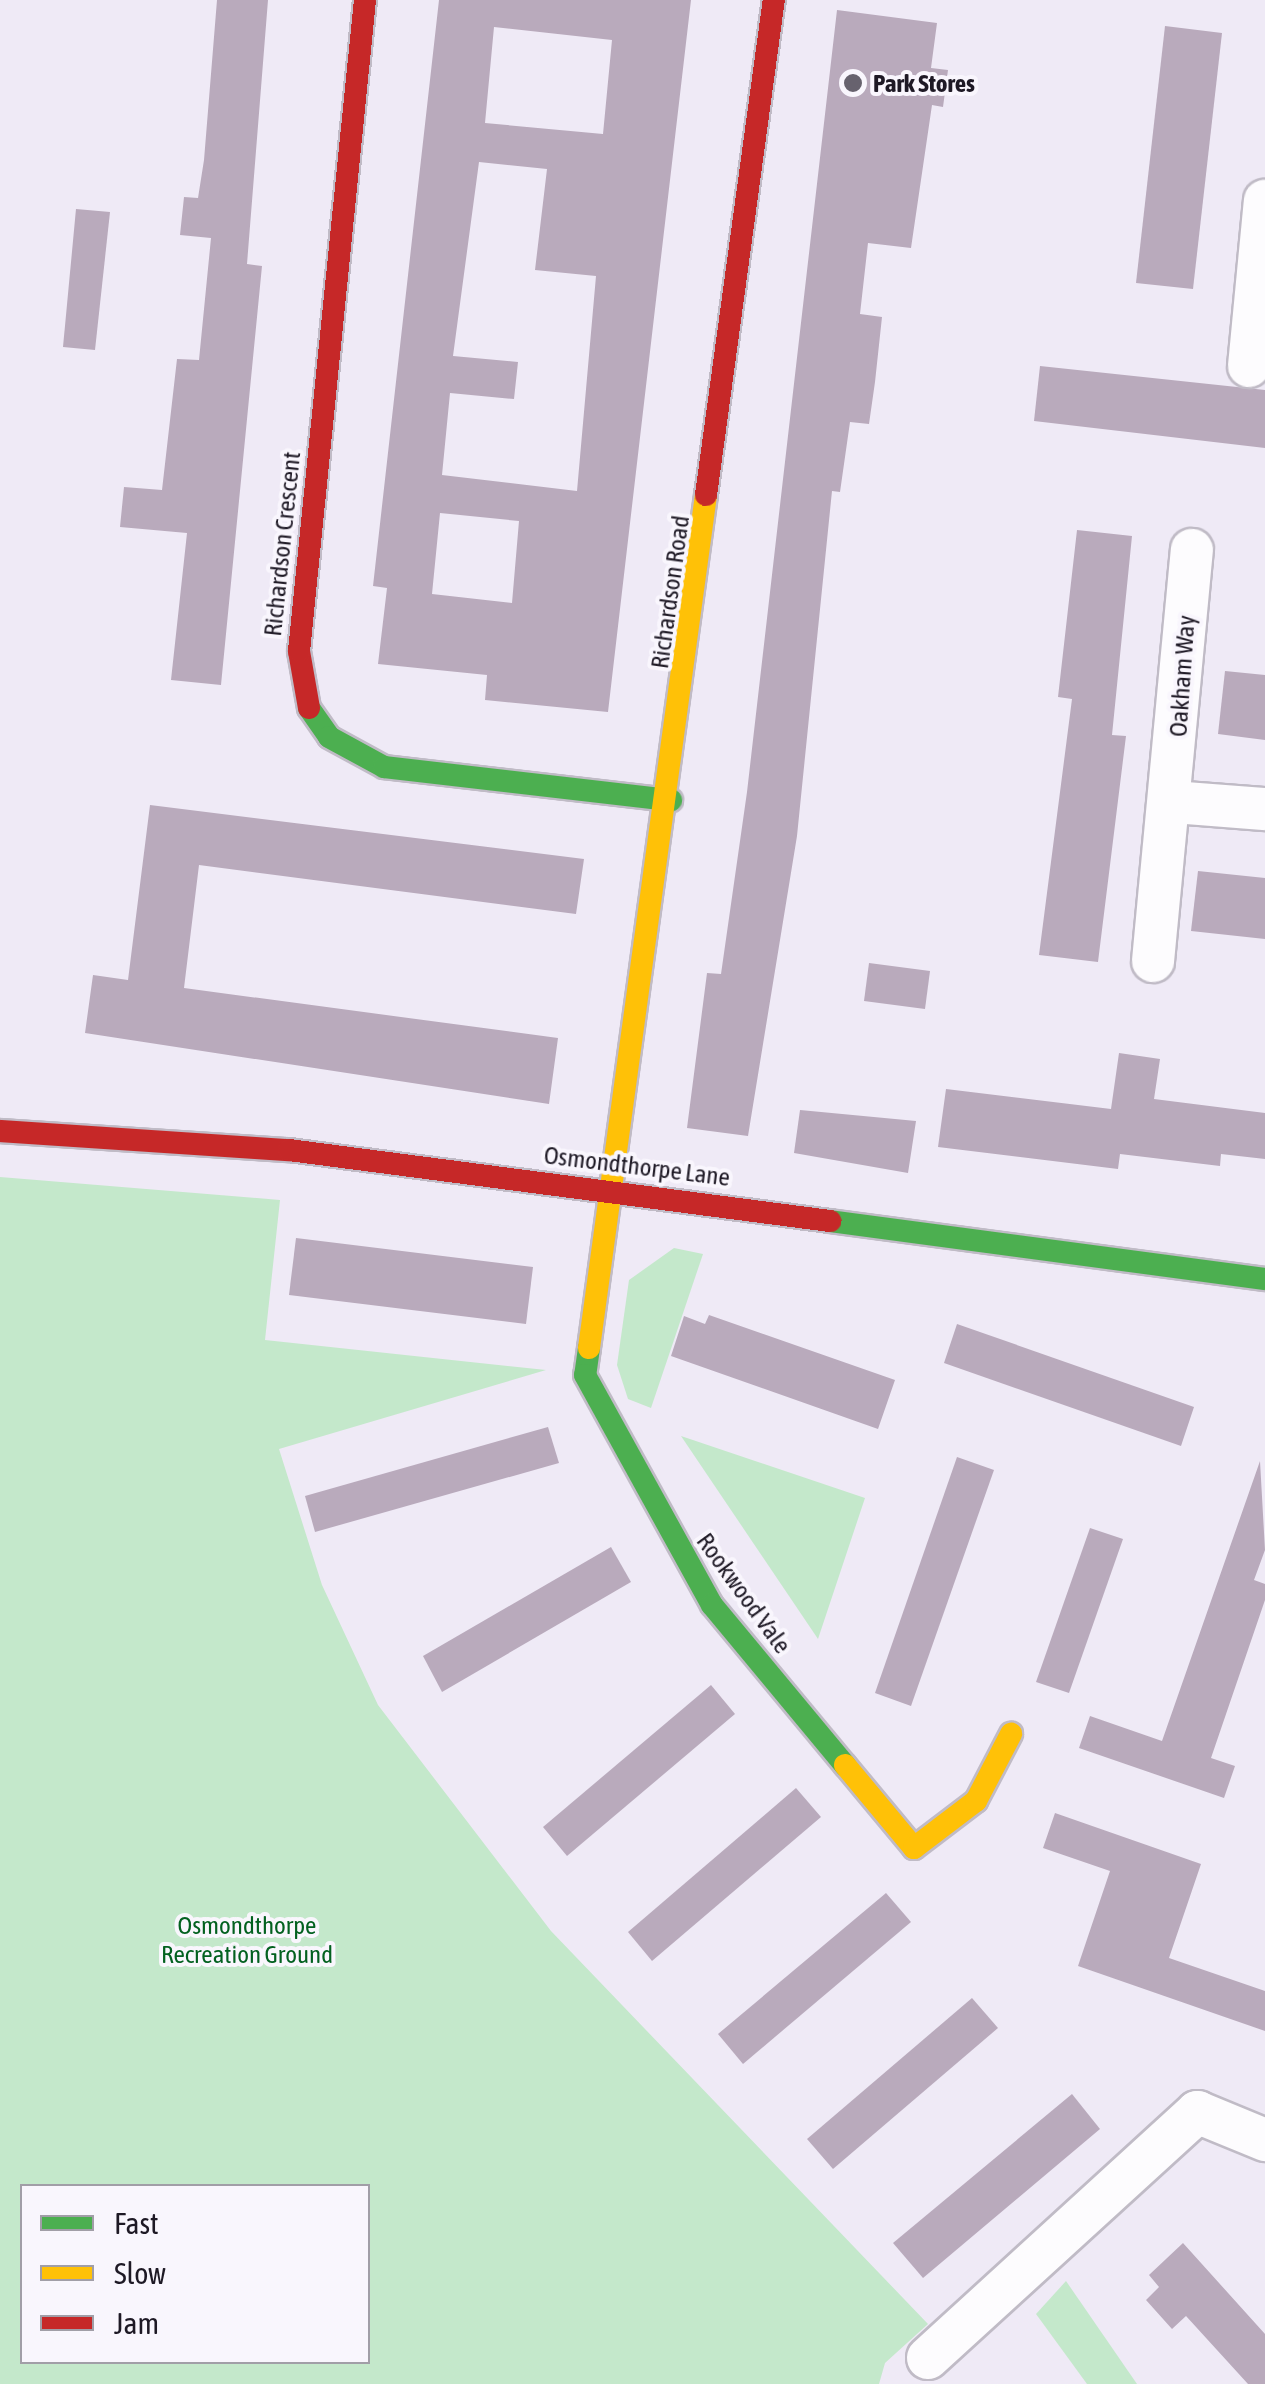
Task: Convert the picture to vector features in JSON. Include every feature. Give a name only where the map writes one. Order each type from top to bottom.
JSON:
[{"type":"street","name":"Richardson Crescent","points":[[365,0],[299,651],[310,712],[329,738],[384,766],[670,800]]},
{"type":"street","name":"Richardson Road","points":[[617,1190],[774,0]]},
{"type":"street","points":[[1248,366],[1261,288],[1265,201]]},
{"type":"street","name":"Oakham Way","points":[[1153,961],[1173,802],[1192,550]]},
{"type":"street","points":[[1173,802],[1265,808]]},
{"type":"street","name":"Osmondthorpe Lane","points":[[0,1131],[289,1150],[617,1190],[1265,1279]]},
{"type":"street","name":"Rookwood Vale","points":[[617,1190],[584,1334],[585,1375],[712,1605],[914,1848],[976,1802],[1011,1734]]},
{"type":"street","points":[[928,2358],[1197,2112],[1265,2140]]},
{"type":"green space","name":"Osmondthorpe Recreation Ground","points":[[0,1177],[280,1200],[265,1340],[546,1370],[279,1449],[322,1585],[378,1705],[551,1931],[928,2324],[885,2363],[879,2384],[0,2384]]},
{"type":"green space","points":[[674,1248],[703,1254],[651,1408],[628,1399],[617,1365],[629,1280]]},
{"type":"green space","points":[[681,1436],[865,1498],[818,1639]]},
{"type":"green space","points":[[1066,2281],[1137,2384],[1087,2384],[1036,2314]]},
{"type":"building","points":[[217,0],[268,0],[247,264],[262,266],[221,685],[171,680],[187,533],[120,527],[124,487],[162,490],[177,359],[199,360],[211,238],[180,235],[184,197],[198,198],[204,160]]},
{"type":"building","points":[[439,0],[691,0],[608,712],[485,700],[487,675],[378,664],[387,588],[373,586]],"holes":[[[494,27],[612,40],[603,134],[485,123]],[[479,162],[547,169],[535,270],[596,276],[577,491],[442,475],[450,393],[514,399],[518,362],[453,356]],[[440,513],[519,521],[512,603],[432,594]]]},
{"type":"building","points":[[837,10],[937,23],[931,68],[948,70],[943,107],[932,105],[911,248],[868,243],[860,314],[882,317],[875,382],[869,424],[850,422],[840,492],[832,491],[797,836],[748,1136],[687,1128],[707,973],[721,974],[747,792]]},
{"type":"building","points":[[1165,26],[1222,33],[1193,289],[1136,283]]},
{"type":"building","points":[[76,209],[110,212],[95,350],[63,347]]},
{"type":"building","points":[[1040,366],[1265,390],[1265,448],[1034,421]]},
{"type":"building","points":[[1077,530],[1132,536],[1112,735],[1126,736],[1098,962],[1039,955],[1072,699],[1058,697]]},
{"type":"building","points":[[1225,671],[1265,675],[1265,740],[1218,734]]},
{"type":"building","points":[[150,805],[584,859],[576,914],[199,865],[184,988],[558,1038],[549,1104],[85,1033],[93,975],[128,980]]},
{"type":"building","points":[[1198,871],[1265,878],[1265,939],[1191,931]]},
{"type":"building","points":[[869,963],[930,971],[925,1009],[864,1001]]},
{"type":"building","points":[[1119,1053],[1160,1059],[1154,1099],[1265,1113],[1265,1159],[1221,1154],[1220,1166],[1120,1154],[1118,1169],[938,1147],[946,1089],[1111,1109]]},
{"type":"building","points":[[800,1110],[916,1121],[908,1173],[794,1153]]},
{"type":"building","points":[[296,1238],[533,1267],[526,1324],[289,1295]]},
{"type":"building","points":[[709,1315],[895,1380],[878,1429],[671,1356],[684,1316],[705,1324]]},
{"type":"building","points":[[957,1324],[1194,1407],[1181,1446],[944,1363]]},
{"type":"building","points":[[548,1427],[559,1463],[315,1532],[305,1496]]},
{"type":"building","points":[[957,1457],[994,1470],[911,1706],[875,1693]]},
{"type":"building","points":[[1260,1461],[1265,1550],[1254,1580],[1265,1584],[1265,1600],[1211,1758],[1235,1766],[1224,1798],[1079,1748],[1090,1716],[1162,1741]]},
{"type":"building","points":[[1090,1528],[1123,1539],[1069,1693],[1036,1682]]},
{"type":"building","points":[[611,1547],[631,1582],[442,1692],[423,1656]]},
{"type":"building","points":[[711,1685],[735,1714],[567,1856],[543,1827]]},
{"type":"building","points":[[796,1788],[821,1817],[652,1961],[628,1932]]},
{"type":"building","points":[[1055,1813],[1201,1864],[1169,1958],[1265,1991],[1265,2031],[1078,1966],[1110,1871],[1043,1848]]},
{"type":"building","points":[[886,1893],[911,1922],[743,2064],[718,2034]]},
{"type":"building","points":[[972,1998],[998,2028],[833,2169],[807,2139]]},
{"type":"building","points":[[1072,2094],[1100,2129],[923,2278],[893,2243]]},
{"type":"building","points":[[1183,2243],[1265,2334],[1265,2384],[1248,2384],[1186,2316],[1172,2329],[1146,2300],[1159,2287],[1149,2275]]},
{"type":"traffic: fast","points":[[309,708],[329,737],[384,767],[671,800]]},
{"type":"traffic: fast","points":[[830,1221],[1265,1279]]},
{"type":"traffic: fast","points":[[589,1348],[585,1375],[712,1605],[845,1765]]},
{"type":"traffic: slow","points":[[589,1348],[706,495]]},
{"type":"traffic: slow","points":[[845,1765],[914,1848],[976,1801],[1011,1734]]},
{"type":"traffic: jam","points":[[309,708],[299,651],[365,0]]},
{"type":"traffic: jam","points":[[706,495],[774,0]]},
{"type":"traffic: jam","points":[[0,1131],[289,1150],[830,1221]]},
{"type":"place","name":"Park Stores","points":[[853,83]]}]
